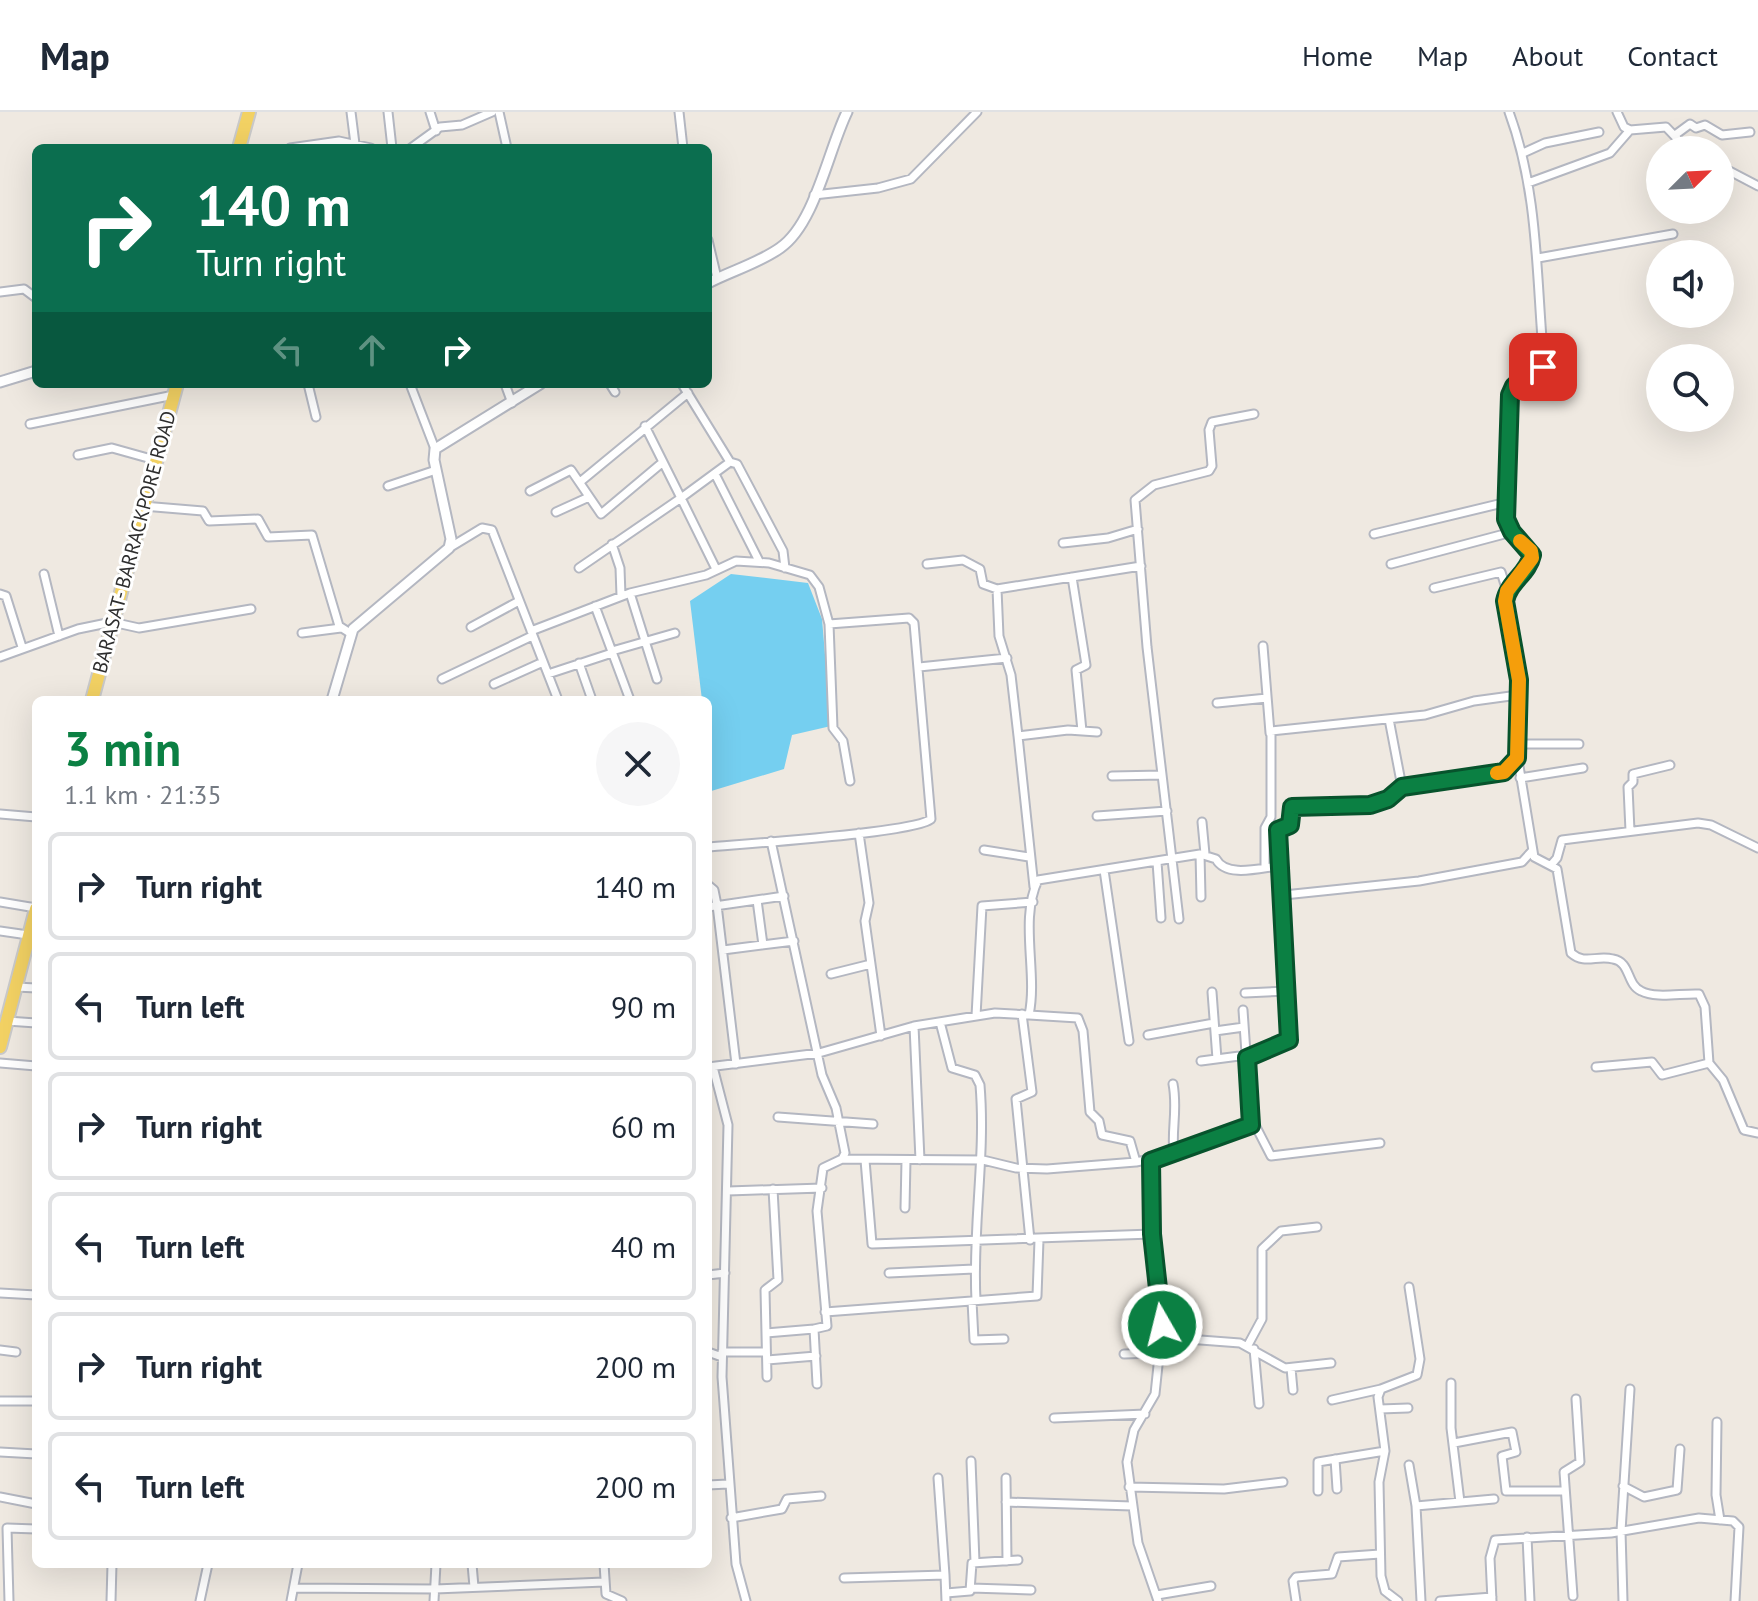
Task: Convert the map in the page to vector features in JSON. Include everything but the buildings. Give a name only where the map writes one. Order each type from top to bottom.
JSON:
[{"type":"main road","points":[[240,144],[249,112]]},
{"type":"main road","name":"BARASAT- BARRACKPORE ROAD","points":[[93,696],[176,389]]},
{"type":"main road","points":[[0,1047],[32,936]]},
{"type":"street","points":[[318,144],[339,141],[355,144],[351,112]]},
{"type":"street","points":[[388,112],[392,144]]},
{"type":"street","points":[[430,112],[436,131]]},
{"type":"street","points":[[417,144],[436,131],[472,116],[492,112]]},
{"type":"street","points":[[499,112],[506,144]]},
{"type":"street","points":[[679,112],[683,144]]},
{"type":"street","points":[[712,281],[779,250],[794,237],[847,112]]},
{"type":"street","points":[[814,195],[878,188],[911,179],[977,112]]},
{"type":"street","points":[[1507,591],[1532,558],[1531,551],[1512,532],[1506,519],[1510,395],[1514,386],[1539,371],[1544,363],[1538,258],[1528,183],[1523,153],[1509,112]]},
{"type":"street","points":[[1617,112],[1624,127],[1630,130],[1662,126],[1675,135],[1690,124],[1696,128],[1705,125],[1722,135],[1750,132]]},
{"type":"street","points":[[1528,183],[1610,153],[1630,130]]},
{"type":"street","points":[[1523,153],[1545,143],[1599,132]]},
{"type":"street","points":[[1734,173],[1758,186]]},
{"type":"street","points":[[1538,258],[1673,234]]},
{"type":"street","points":[[0,292],[24,289],[32,295]]},
{"type":"street","points":[[0,382],[32,372]]},
{"type":"street","points":[[309,388],[316,417]]},
{"type":"street","points":[[412,388],[435,449],[436,470],[451,539],[449,548]]},
{"type":"street","points":[[506,388],[512,403]]},
{"type":"street","points":[[435,449],[534,388]]},
{"type":"street","points":[[612,388],[615,392]]},
{"type":"street","points":[[685,388],[730,462],[737,464],[783,551],[785,568]]},
{"type":"street","points":[[30,424],[176,389]]},
{"type":"street","points":[[580,482],[688,393]]},
{"type":"street","points":[[1179,919],[1136,497],[1154,485],[1211,469],[1209,430],[1212,422],[1254,414]]},
{"type":"street","points":[[645,426],[716,569]]},
{"type":"street","points":[[78,455],[112,448],[155,460]]},
{"type":"street","points":[[530,491],[571,470],[601,514],[663,462]]},
{"type":"street","points":[[579,568],[730,462]]},
{"type":"street","points":[[388,486],[436,470]]},
{"type":"street","points":[[715,474],[759,561]]},
{"type":"street","points":[[556,512],[589,497]]},
{"type":"street","points":[[1374,534],[1507,502]]},
{"type":"street","points":[[143,506],[203,511],[209,521],[258,519],[268,537],[312,535],[345,630],[333,696]]},
{"type":"street","points":[[302,633],[345,630],[449,548],[482,528],[492,530],[556,696]]},
{"type":"street","points":[[1063,543],[1108,538],[1138,529]]},
{"type":"street","points":[[1391,564],[1512,532]]},
{"type":"street","points":[[612,544],[626,595],[657,679]]},
{"type":"street","points":[[927,564],[965,560],[980,569],[984,585],[997,589],[1141,566]]},
{"type":"street","points":[[442,679],[532,633],[595,606],[706,575],[736,561],[759,561],[803,571],[815,580],[829,624],[833,728],[843,741],[850,781]]},
{"type":"street","points":[[1434,588],[1501,572],[1507,591],[1505,609],[1519,680],[1517,758],[1532,851],[1534,857],[1557,869],[1571,953],[1584,961],[1613,958],[1620,961],[1634,987],[1649,994],[1699,994],[1705,1007],[1709,1063],[1723,1080],[1744,1130],[1758,1133]]},
{"type":"street","points":[[44,574],[59,636]]},
{"type":"street","points":[[1072,577],[1086,665],[1076,670],[1082,731]]},
{"type":"street","points":[[825,1312],[1037,1296],[1034,1240],[1022,1168],[1016,1099],[1032,1092],[1026,1015],[1033,981],[1034,889],[1018,736],[1007,658],[999,636],[997,589]]},
{"type":"street","points":[[0,594],[6,596],[22,647]]},
{"type":"street","points":[[471,627],[519,601]]},
{"type":"street","points":[[595,606],[628,696]]},
{"type":"street","points":[[0,657],[22,647],[112,622],[139,628],[251,609]]},
{"type":"street","points":[[712,847],[859,833],[920,824],[931,819],[914,623],[909,618],[829,624]]},
{"type":"street","points":[[548,674],[675,633]]},
{"type":"street","points":[[1263,646],[1270,733],[1271,817],[1265,828],[1265,867]]},
{"type":"street","points":[[919,667],[1007,658]]},
{"type":"street","points":[[494,684],[543,662]]},
{"type":"street","points":[[579,663],[591,696]]},
{"type":"street","points":[[1270,733],[1274,730],[1389,719],[1518,695]]},
{"type":"street","points":[[1217,703],[1267,698]]},
{"type":"street","points":[[1389,719],[1402,787]]},
{"type":"street","points":[[1018,736],[1097,732]]},
{"type":"street","points":[[1517,744],[1579,744]]},
{"type":"street","points":[[1201,1061],[1247,1056],[1289,1040],[1284,895],[1279,867],[1278,830],[1290,825],[1292,807],[1370,805],[1388,799],[1402,787],[1504,772],[1517,758]]},
{"type":"street","points":[[1630,831],[1628,787],[1633,782],[1633,774],[1670,765]]},
{"type":"street","points":[[1520,778],[1583,768]]},
{"type":"street","points":[[1112,776],[1162,775]]},
{"type":"street","points":[[1097,816],[1167,811]]},
{"type":"street","points":[[0,814],[32,817]]},
{"type":"street","points":[[1201,897],[1202,822]]},
{"type":"street","points":[[1551,865],[1558,856],[1562,840],[1704,823],[1758,848]]},
{"type":"street","points":[[859,833],[869,903],[865,921],[881,1036]]},
{"type":"street","points":[[771,841],[845,1153],[842,1159]]},
{"type":"street","points":[[984,850],[1029,857]]},
{"type":"street","points":[[1284,895],[1419,881],[1522,862],[1532,851]]},
{"type":"street","points":[[1034,889],[1038,880],[1047,876],[1202,854],[1229,870],[1279,867]]},
{"type":"street","points":[[1157,862],[1161,918]]},
{"type":"street","points":[[1104,870],[1129,1041]]},
{"type":"street","points":[[712,888],[717,905],[736,1064]]},
{"type":"street","points":[[712,906],[784,896]]},
{"type":"street","points":[[757,900],[763,945]]},
{"type":"street","points":[[0,902],[32,908]]},
{"type":"street","points":[[976,1016],[982,906],[1033,902]]},
{"type":"street","points":[[0,931],[32,936]]},
{"type":"street","points":[[723,950],[794,941]]},
{"type":"street","points":[[831,974],[871,964]]},
{"type":"street","points":[[16,987],[32,988]]},
{"type":"street","points":[[1245,993],[1288,991]]},
{"type":"street","points":[[1212,992],[1217,1059]]},
{"type":"street","points":[[1243,1010],[1253,1121],[1271,1156],[1380,1143]]},
{"type":"street","points":[[712,1067],[819,1053],[914,1026],[976,1016],[1078,1018],[1083,1031],[1090,1112],[1099,1121],[1102,1135],[1130,1141],[1136,1162]]},
{"type":"street","points":[[7,1021],[32,1023]]},
{"type":"street","points":[[940,1022],[952,1068],[975,1075],[980,1085],[983,1160],[975,1242],[974,1340],[1004,1339]]},
{"type":"street","points":[[914,1026],[920,1160]]},
{"type":"street","points":[[1148,1035],[1215,1027],[1244,1027]]},
{"type":"street","points":[[1596,1067],[1652,1062],[1662,1075],[1709,1063]]},
{"type":"street","points":[[0,1063],[32,1066]]},
{"type":"street","points":[[712,1073],[727,1118],[728,1191],[722,1354],[731,1518],[737,1571],[746,1601]]},
{"type":"street","points":[[1173,1084],[1177,1117],[1171,1134],[1174,1154]]},
{"type":"street","points":[[778,1117],[873,1124]]},
{"type":"street","points":[[766,1333],[827,1326],[817,1211],[823,1168],[842,1159],[983,1160],[1022,1168],[1151,1161],[1249,1127],[1253,1121]]},
{"type":"street","points":[[865,1160],[870,1244],[1152,1234]]},
{"type":"street","points":[[905,1208],[906,1160]]},
{"type":"street","points":[[1151,1161],[1152,1234],[1161,1337],[1155,1394],[1128,1451],[1129,1487],[1138,1543],[1158,1598],[1211,1586]]},
{"type":"street","points":[[728,1191],[822,1188]]},
{"type":"street","points":[[767,1377],[765,1290],[778,1280],[773,1189]]},
{"type":"street","points":[[1259,1404],[1251,1347],[1262,1319],[1262,1249],[1281,1231],[1317,1227]]},
{"type":"street","points":[[889,1273],[974,1269]]},
{"type":"street","points":[[712,1275],[725,1273]]},
{"type":"street","points":[[1332,1400],[1381,1389],[1417,1375],[1420,1359],[1409,1287]]},
{"type":"street","points":[[0,1293],[32,1295]]},
{"type":"street","points":[[814,1329],[817,1384]]},
{"type":"street","points":[[1161,1337],[1251,1347],[1280,1366],[1291,1368],[1331,1363]]},
{"type":"street","points":[[0,1350],[16,1352]]},
{"type":"street","points":[[712,1353],[816,1356]]},
{"type":"street","points":[[1124,1354],[1159,1353]]},
{"type":"street","points":[[1291,1368],[1293,1390]]},
{"type":"street","points":[[1451,1383],[1460,1502]]},
{"type":"street","points":[[1381,1389],[1385,1451],[1379,1482],[1380,1554],[1385,1591],[1398,1601]]},
{"type":"street","points":[[1623,1601],[1621,1531],[1630,1389]]},
{"type":"street","points":[[1573,1596],[1564,1470],[1580,1462],[1576,1399]]},
{"type":"street","points":[[0,1401],[32,1401]]},
{"type":"street","points":[[1380,1409],[1408,1408]]},
{"type":"street","points":[[1054,1418],[1145,1414]]},
{"type":"street","points":[[1717,1422],[1720,1520]]},
{"type":"street","points":[[1454,1443],[1512,1432],[1516,1452],[1502,1456],[1506,1491],[1565,1491]]},
{"type":"street","points":[[1623,1486],[1644,1497],[1677,1490],[1680,1449]]},
{"type":"street","points":[[1318,1491],[1316,1463],[1385,1451]]},
{"type":"street","points":[[0,1452],[32,1454]]},
{"type":"street","points":[[1335,1459],[1337,1489]]},
{"type":"street","points":[[971,1461],[975,1562]]},
{"type":"street","points":[[1409,1465],[1416,1506],[1421,1601]]},
{"type":"street","points":[[938,1478],[946,1597],[967,1592],[971,1588],[1031,1590]]},
{"type":"street","points":[[1006,1478],[1007,1561]]},
{"type":"street","points":[[1129,1487],[1224,1489],[1283,1482]]},
{"type":"street","points":[[712,1485],[728,1484]]},
{"type":"street","points":[[731,1518],[782,1509],[787,1499],[821,1496]]},
{"type":"street","points":[[0,1497],[32,1503]]},
{"type":"street","points":[[1416,1506],[1494,1499]]},
{"type":"street","points":[[1006,1502],[1132,1506]]},
{"type":"street","points":[[1440,1601],[1492,1599],[1490,1546],[1501,1538],[1621,1531],[1684,1519],[1733,1521],[1739,1527],[1735,1601]]},
{"type":"street","points":[[9,1601],[7,1528],[32,1529]]},
{"type":"street","points":[[1527,1537],[1530,1601]]},
{"type":"street","points":[[1296,1601],[1296,1577],[1332,1574],[1338,1557],[1380,1554]]},
{"type":"street","points":[[971,1588],[971,1565],[975,1562],[1018,1560]]},
{"type":"street","points":[[111,1601],[112,1568]]},
{"type":"street","points":[[200,1601],[207,1568]]},
{"type":"street","points":[[291,1601],[297,1568]]},
{"type":"street","points":[[434,1601],[436,1568]]},
{"type":"street","points":[[472,1568],[474,1587]]},
{"type":"street","points":[[604,1568],[608,1596],[622,1601]]},
{"type":"street","points":[[844,1578],[945,1575]]},
{"type":"street","points":[[294,1588],[435,1589],[604,1582]]},
{"type":"water","points":[[731,574],[808,583],[822,619],[831,726],[792,735],[784,769],[712,791],[712,696],[702,696],[690,601]]},
{"type":"slow traffic","points":[[1497,773],[1504,772],[1517,758],[1519,680],[1505,601],[1507,591],[1529,566],[1532,558],[1531,551],[1520,541]]},
{"type":"route","points":[[1162,1325],[1152,1234],[1154,1197],[1151,1161],[1249,1127],[1253,1121],[1247,1058],[1289,1040],[1284,895],[1279,867],[1278,830],[1290,825],[1292,807],[1370,805],[1388,799],[1402,787],[1504,772],[1517,758],[1519,680],[1505,601],[1507,591],[1529,566],[1532,555],[1512,532],[1506,519],[1510,395],[1514,386],[1543,367]]}]
